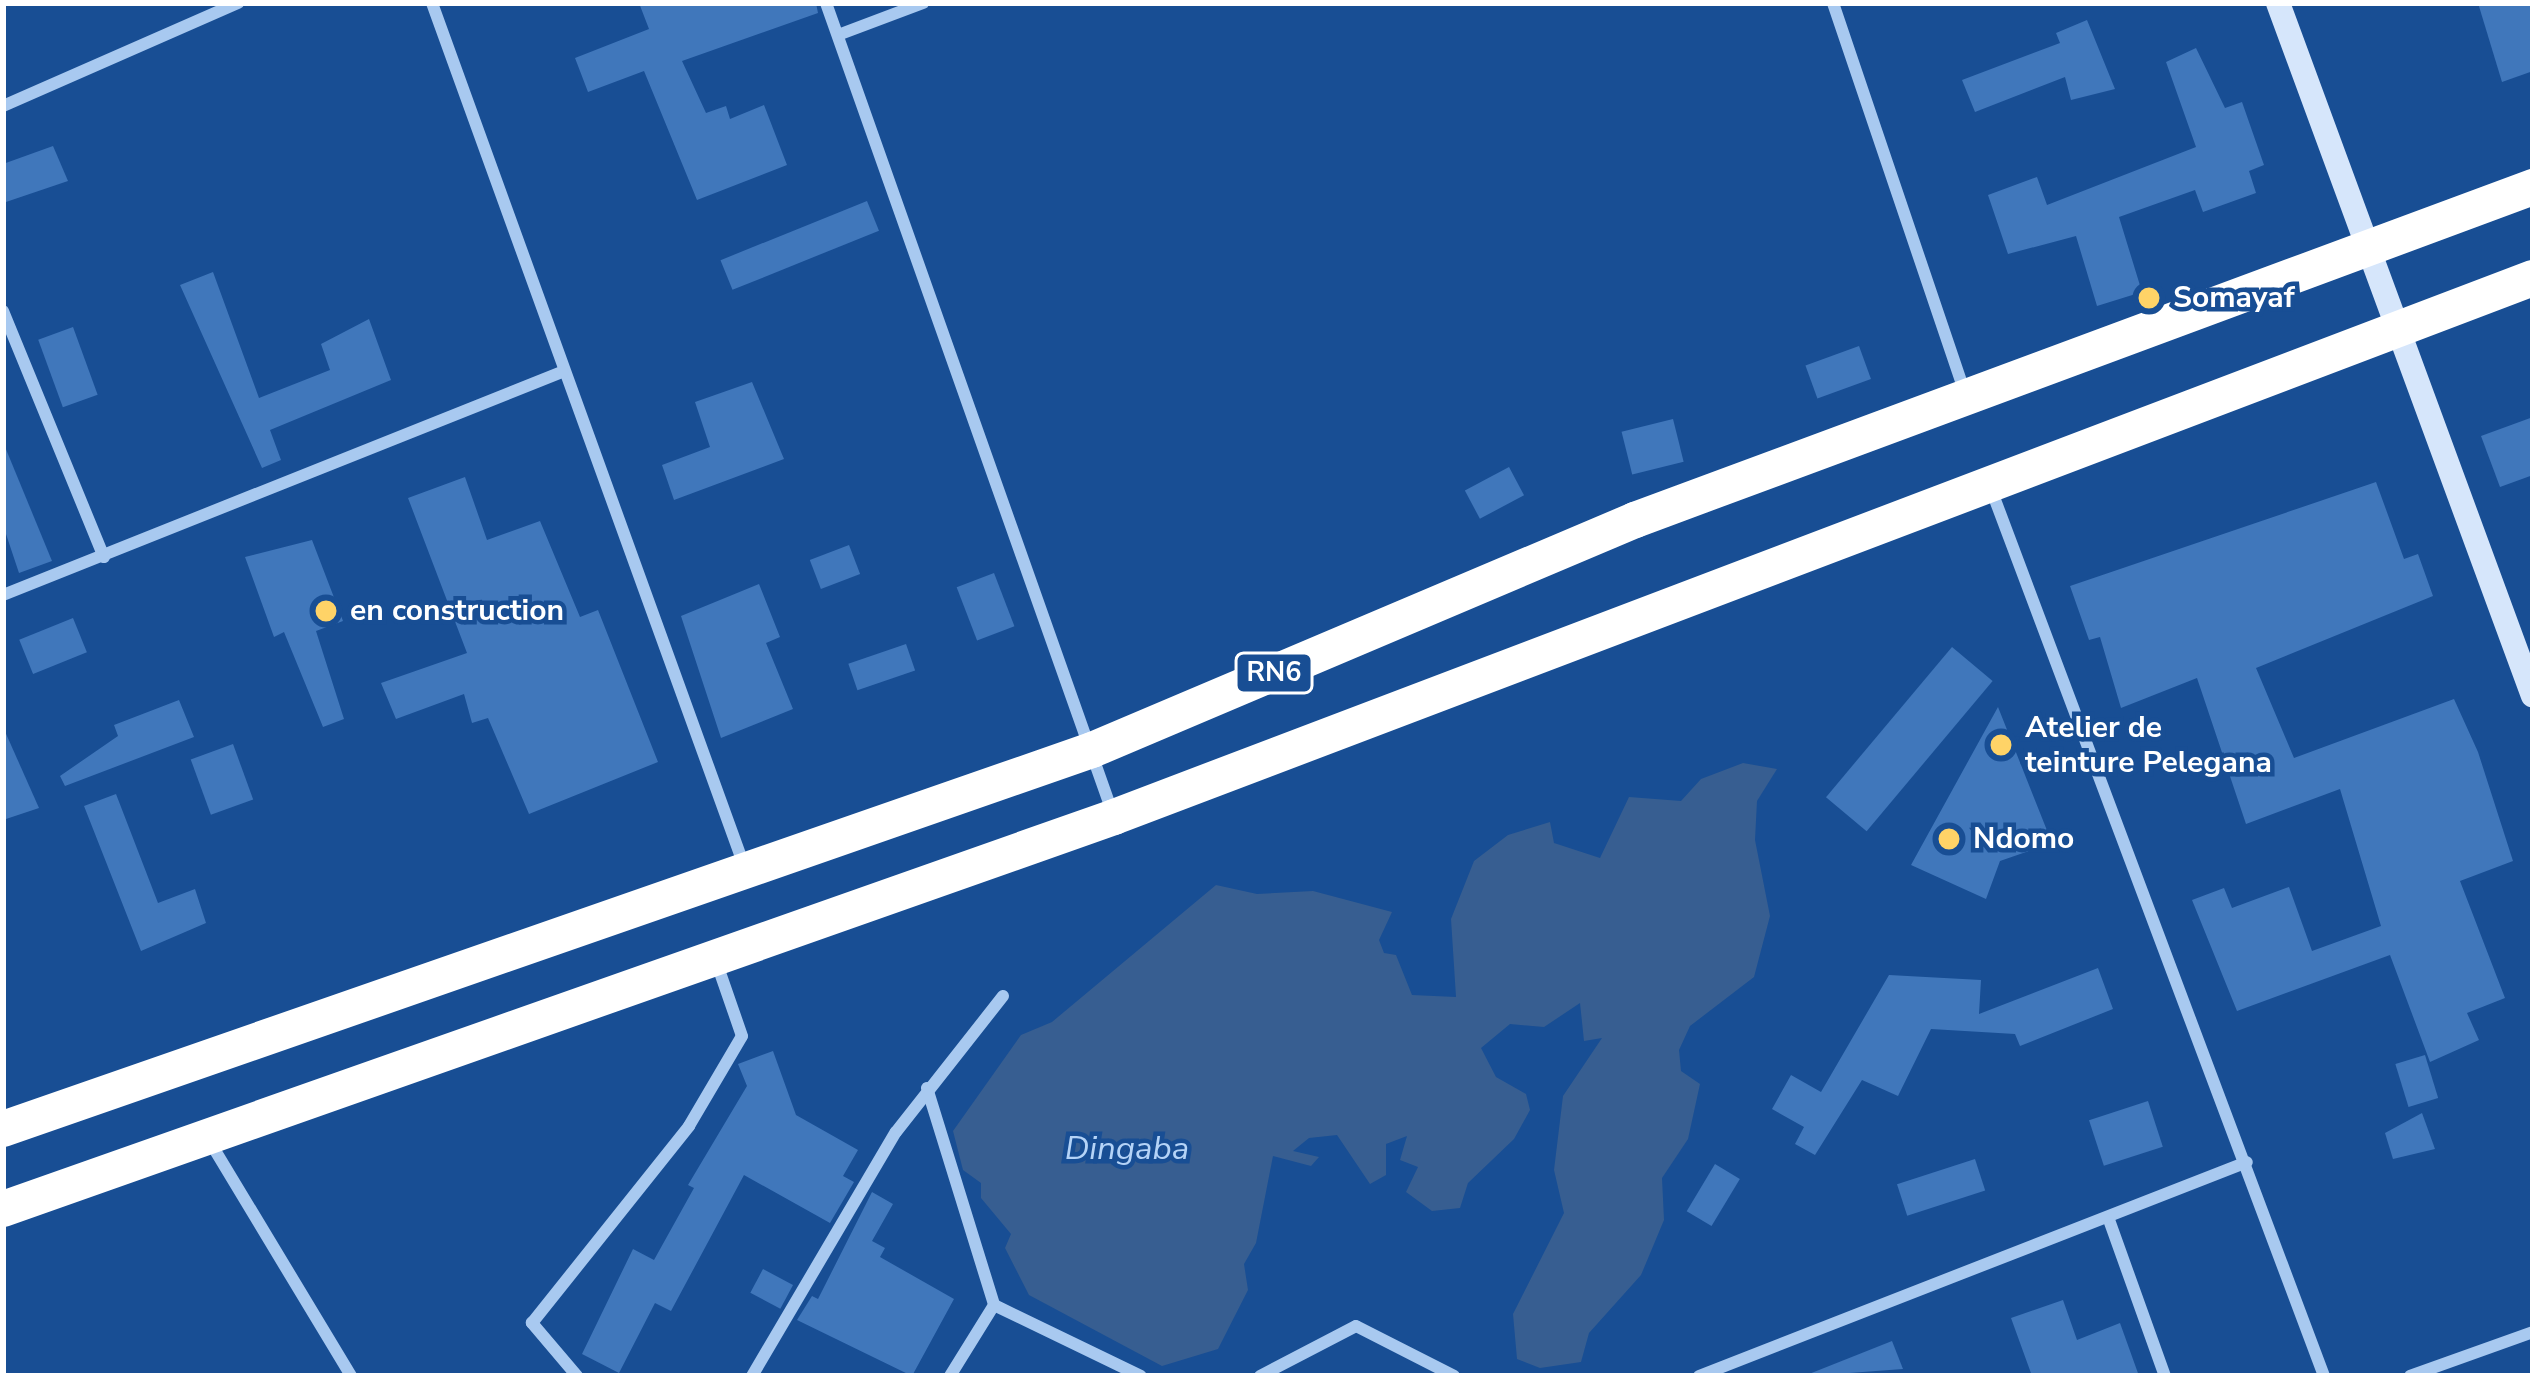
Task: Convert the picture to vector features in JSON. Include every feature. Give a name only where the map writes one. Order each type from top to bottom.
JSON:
[{"type":"highway","name":"RN6","points":[[3,1129],[747,875],[1092,750],[1635,520],[1968,403],[2533,187]]},
{"type":"highway","name":"RN6","points":[[3,1210],[1114,817],[2533,278]]},
{"type":"street","points":[[3,106],[238,3]]},
{"type":"street","points":[[432,3],[747,875]]},
{"type":"street","points":[[826,3],[1114,817]]},
{"type":"street","points":[[838,34],[922,3]]},
{"type":"street","points":[[1833,3],[1968,403]]},
{"type":"street","points":[[2278,3],[2392,329],[2533,697]]},
{"type":"street","points":[[3,311],[104,557]]},
{"type":"street","points":[[3,595],[562,372]]},
{"type":"street","points":[[1988,482],[2324,1376]]},
{"type":"street","points":[[578,1376],[532,1323],[689,1126],[742,1036],[715,957]]},
{"type":"street","points":[[752,1376],[927,1088],[1003,996]]},
{"type":"street","points":[[927,1088],[994,1305],[1142,1376]]},
{"type":"street","points":[[207,1136],[351,1376]]},
{"type":"street","points":[[1700,1376],[2247,1162]]},
{"type":"street","points":[[2108,1217],[2165,1376]]},
{"type":"street","points":[[950,1376],[994,1305]]},
{"type":"street","points":[[1260,1376],[1356,1326],[1454,1376]]},
{"type":"street","points":[[2410,1376],[2533,1332]]},
{"type":"water","name":"Dingaba","points":[[1743,763],[1777,769],[1757,801],[1755,840],[1770,916],[1754,977],[1690,1026],[1679,1050],[1681,1071],[1700,1084],[1688,1139],[1662,1178],[1664,1220],[1641,1275],[1589,1333],[1581,1362],[1540,1368],[1517,1359],[1513,1314],[1564,1213],[1554,1170],[1563,1096],[1602,1038],[1584,1041],[1580,1003],[1544,1027],[1510,1024],[1481,1048],[1496,1077],[1526,1094],[1530,1110],[1514,1139],[1468,1183],[1460,1208],[1432,1211],[1406,1192],[1418,1167],[1400,1160],[1407,1136],[1386,1144],[1386,1175],[1370,1184],[1337,1135],[1309,1138],[1293,1151],[1319,1157],[1311,1166],[1273,1156],[1256,1243],[1244,1264],[1248,1290],[1218,1349],[1162,1366],[1029,1295],[1005,1248],[1011,1234],[981,1198],[981,1183],[963,1170],[953,1131],[1021,1035],[1052,1022],[1216,885],[1257,894],[1313,891],[1392,912],[1379,940],[1384,953],[1396,955],[1412,995],[1456,997],[1451,919],[1474,861],[1508,835],[1550,822],[1554,843],[1600,858],[1629,797],[1681,801],[1701,779]]},
{"type":"building","points":[[639,3],[816,3],[818,13],[682,61],[706,113],[726,106],[730,119],[764,105],[787,165],[697,200],[644,71],[588,92],[575,58],[649,29]]},
{"type":"building","points":[[2478,3],[2533,3],[2533,71],[2502,82]]},
{"type":"building","points":[[2087,20],[2115,89],[2071,100],[2065,77],[1975,112],[1962,80],[2060,43],[2056,33]]},
{"type":"building","points":[[2196,48],[2225,108],[2242,102],[2264,165],[2249,171],[2256,193],[2203,212],[2195,190],[2119,217],[2142,292],[2097,306],[2076,236],[2008,254],[1988,195],[2037,177],[2047,205],[2196,147],[2166,62]]},
{"type":"building","points":[[53,146],[68,181],[3,203],[3,164]]},
{"type":"building","points":[[867,201],[879,231],[732,290],[721,260]]},
{"type":"building","points":[[213,272],[259,398],[330,370],[321,344],[369,319],[391,380],[270,430],[281,460],[262,468],[180,285]]},
{"type":"building","points":[[73,327],[98,395],[63,407],[38,340]]},
{"type":"building","points":[[1859,346],[1871,379],[1817,398],[1805,365]]},
{"type":"building","points":[[752,382],[784,459],[674,500],[662,465],[710,447],[695,402]]},
{"type":"building","points":[[2533,417],[2533,475],[2500,487],[2481,436]]},
{"type":"building","points":[[1673,419],[1684,462],[1632,475],[1622,432]]},
{"type":"building","points":[[3,442],[52,561],[19,573],[3,525]]},
{"type":"building","points":[[1509,467],[1524,495],[1480,519],[1465,490]]},
{"type":"building","points":[[465,477],[487,540],[540,521],[580,617],[598,610],[658,762],[529,814],[488,718],[472,723],[464,694],[396,719],[381,683],[467,653],[408,498]]},
{"type":"building","points":[[2376,482],[2404,559],[2418,554],[2433,596],[2256,668],[2294,758],[2454,699],[2478,752],[2513,861],[2460,881],[2505,998],[2467,1013],[2479,1040],[2430,1062],[2390,955],[2237,1011],[2192,900],[2224,888],[2232,908],[2289,887],[2312,951],[2381,926],[2340,789],[2246,824],[2197,678],[2121,708],[2100,637],[2089,640],[2070,586]]},
{"type":"building","points":[[312,540],[343,621],[316,631],[344,719],[323,727],[284,632],[274,637],[245,557]]},
{"type":"building","points":[[849,545],[860,574],[821,589],[810,560]]},
{"type":"building","points":[[994,573],[1014,626],[977,641],[957,587]]},
{"type":"building","points":[[759,584],[780,637],[766,643],[793,709],[721,738],[681,616]]},
{"type":"building","points":[[73,618],[87,652],[33,674],[19,640]]},
{"type":"building","points":[[906,644],[915,670],[857,690],[848,664]]},
{"type":"building","points":[[1952,647],[1993,681],[1867,831],[1826,797]]},
{"type":"building","points":[[179,700],[194,737],[65,786],[60,776],[118,736],[114,725]]},
{"type":"building","points":[[1998,707],[2052,843],[2000,861],[1986,899],[1911,865]]},
{"type":"building","points":[[3,727],[39,808],[3,820]]},
{"type":"building","points":[[233,744],[253,799],[211,815],[191,759]]},
{"type":"building","points":[[116,794],[158,903],[195,889],[206,923],[141,951],[84,806]]},
{"type":"building","points":[[2098,968],[2113,1009],[2020,1046],[2015,1034],[1931,1029],[1898,1096],[1862,1080],[1815,1155],[1795,1144],[1804,1127],[1772,1109],[1791,1075],[1821,1092],[1889,975],[1981,980],[1979,1014]]},
{"type":"building","points":[[773,1051],[796,1115],[858,1150],[843,1176],[854,1182],[830,1223],[744,1175],[671,1311],[655,1303],[619,1373],[582,1354],[633,1249],[654,1260],[694,1188],[688,1185],[747,1086],[738,1064]]},
{"type":"building","points":[[2425,1055],[2438,1098],[2409,1107],[2395,1064]]},
{"type":"building","points":[[2148,1101],[2163,1147],[2104,1166],[2089,1120]]},
{"type":"building","points":[[2422,1113],[2435,1149],[2393,1159],[2385,1133]]},
{"type":"building","points":[[1975,1159],[1985,1190],[1907,1216],[1897,1184]]},
{"type":"building","points":[[1715,1164],[1740,1179],[1712,1226],[1687,1211]]},
{"type":"building","points":[[872,1192],[893,1204],[872,1241],[885,1248],[880,1257],[954,1299],[912,1376],[797,1320],[812,1296],[818,1299]]},
{"type":"building","points":[[763,1269],[793,1285],[780,1309],[750,1293]]},
{"type":"building","points":[[2063,1300],[2077,1340],[2120,1323],[2139,1376],[2032,1376],[2011,1318]]},
{"type":"building","points":[[1892,1341],[1903,1369],[1809,1376],[1809,1374]]},
{"type":"place","name":"Somayaf","points":[[2149,298]]},
{"type":"place","name":"en construction","points":[[326,611]]},
{"type":"place","name":"Atelier de teinture Pelegana","points":[[2001,745]]},
{"type":"place","name":"Ndomo","points":[[1949,839]]}]
